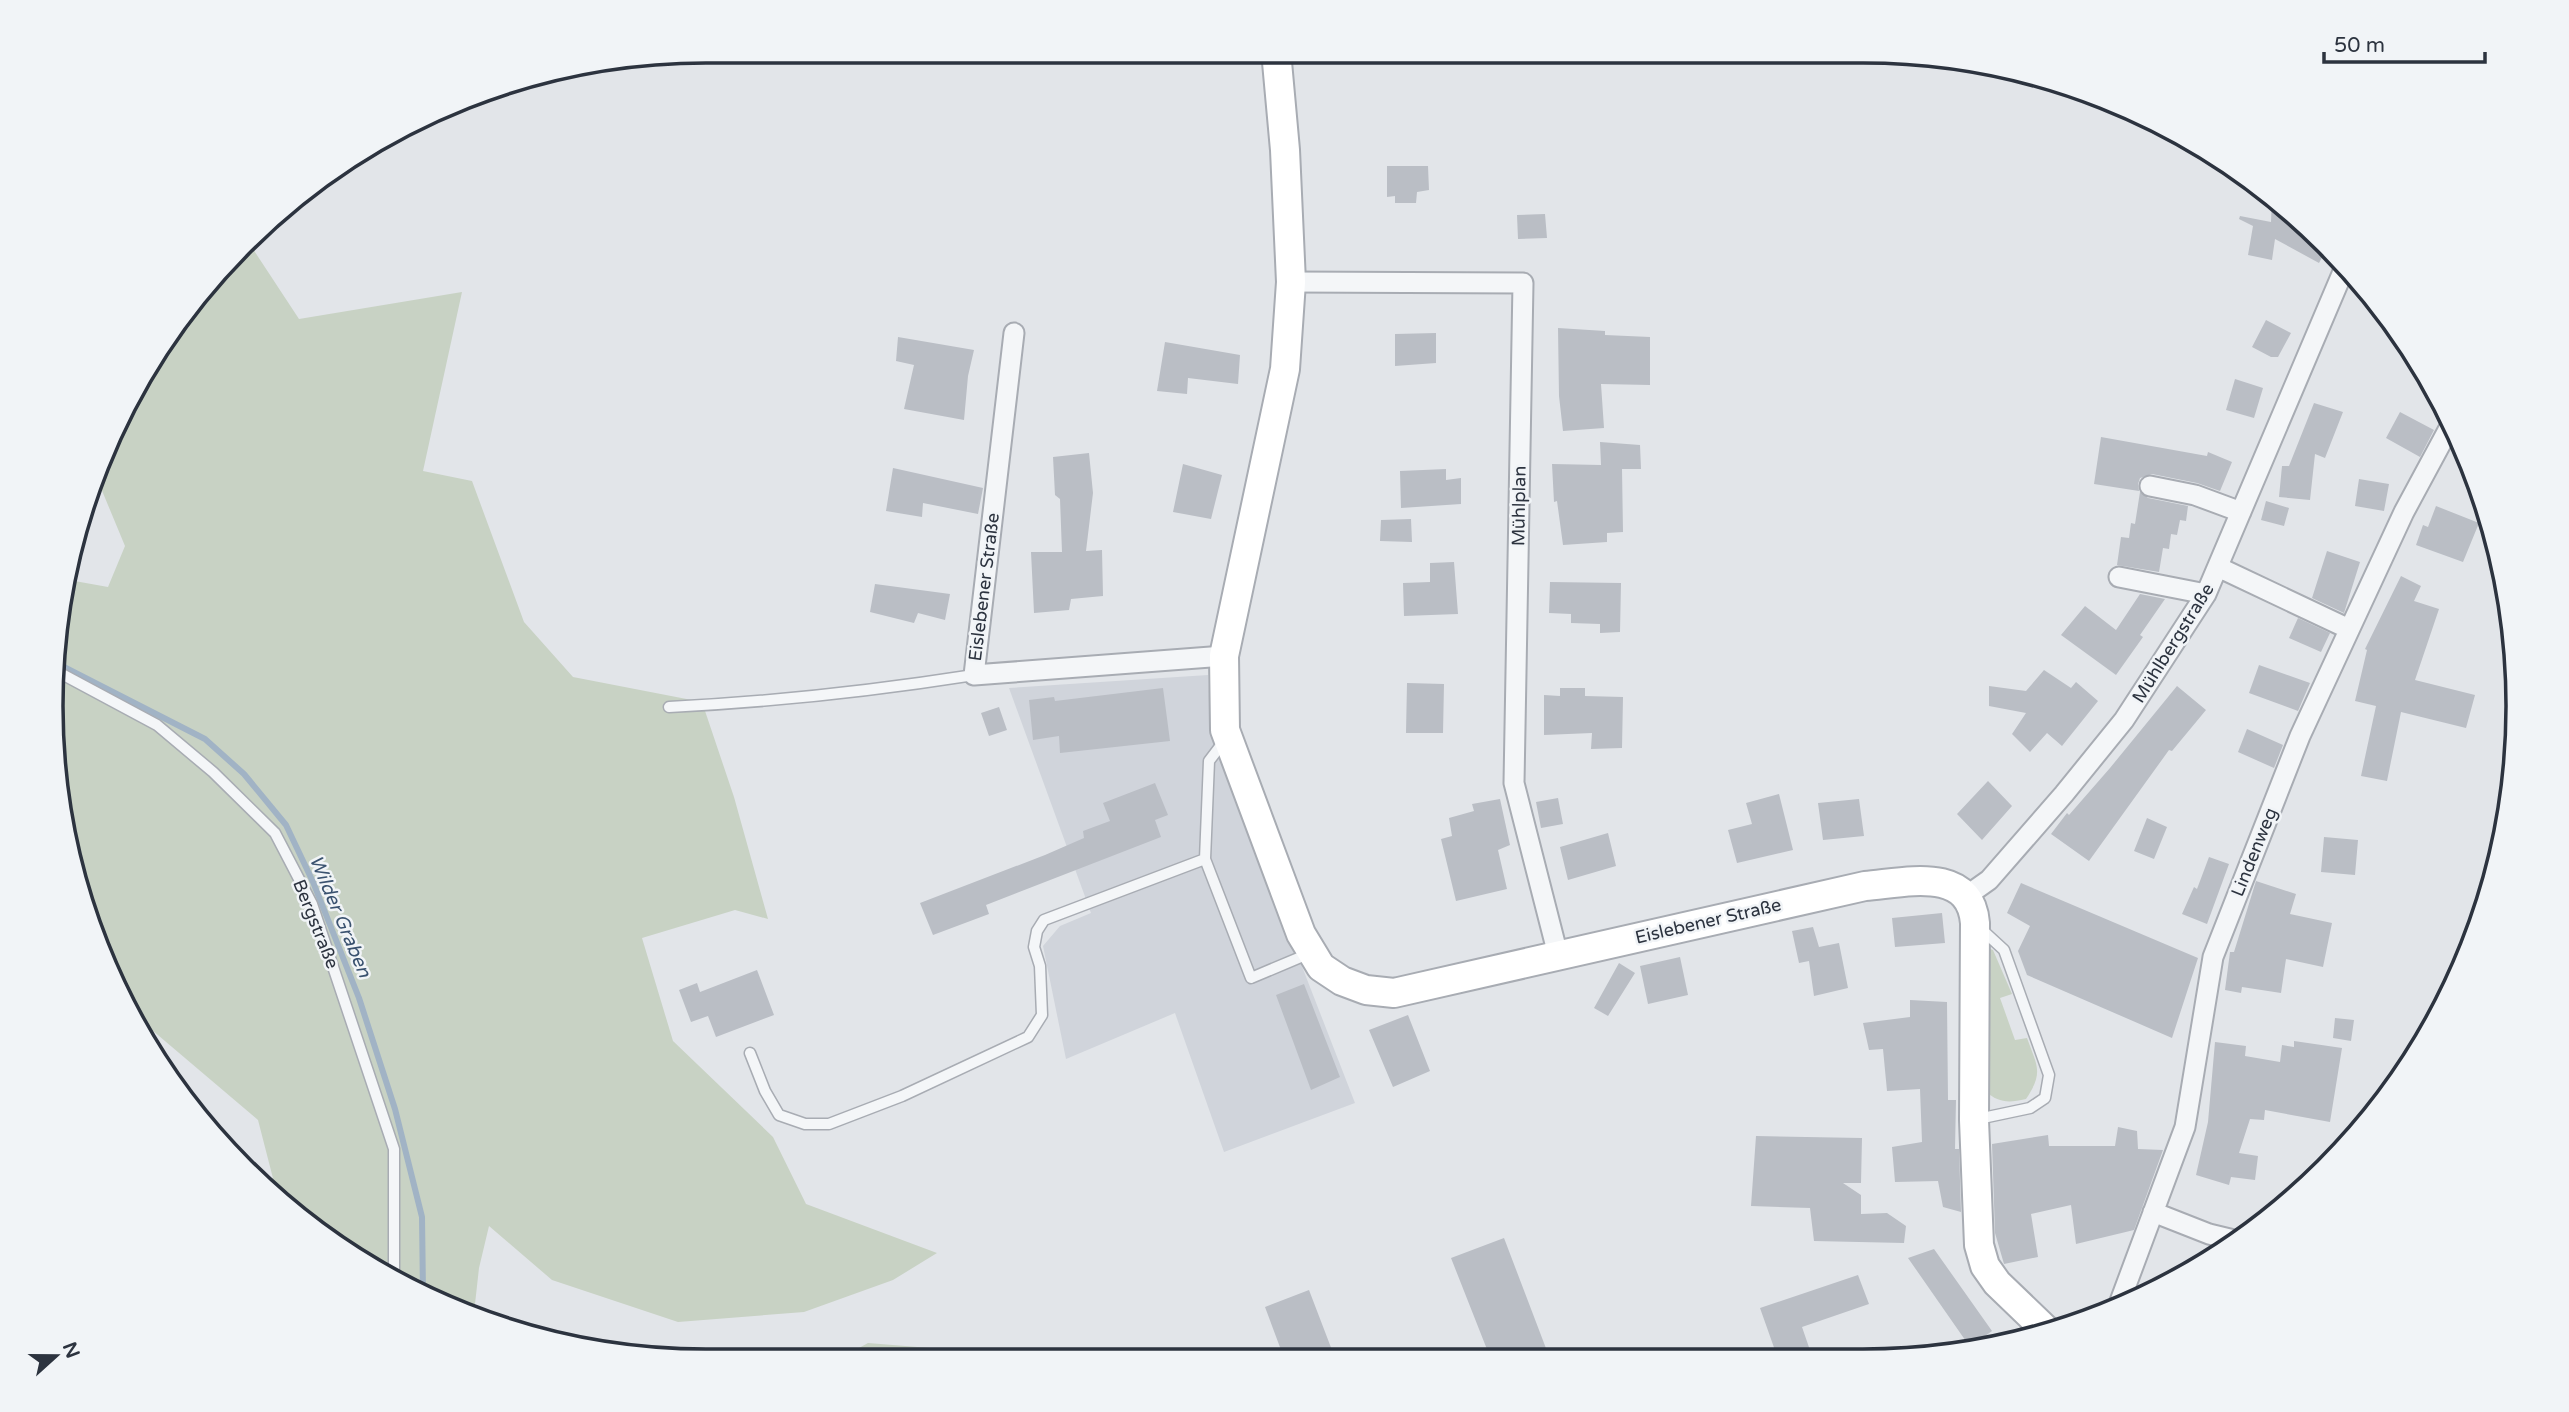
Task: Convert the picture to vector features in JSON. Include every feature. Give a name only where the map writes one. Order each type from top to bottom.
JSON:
[{"type":"main road","name":"Eislebener Straße","points":[[1277,63],[1286,150],[1291,282],[1285,369],[1224,656],[1225,730],[1301,934],[1321,967],[1342,981],[1366,990],[1394,993],[1865,886],[1940,880],[1959,890],[1970,910]]},
{"type":"main road","points":[[1970,910],[1979,1245],[1985,1266],[2033,1326]]},
{"type":"street","name":"Mühlbergstraße","points":[[1970,910],[1989,880],[2124,720],[2206,594],[2341,276]]},
{"type":"street","name":"Mühlplan","points":[[1291,282],[1524,283],[1514,783],[1559,956]]},
{"type":"street","name":"Eislebener Straße","points":[[1014,333],[974,675],[1224,656]]},
{"type":"street","name":"Lindenweg","points":[[2123,1294],[2185,1127],[2213,957],[2300,736],[2404,512],[2446,435]]},
{"type":"street","points":[[2150,486],[2195,495],[2241,512]]},
{"type":"street","points":[[2218,567],[2349,629]]},
{"type":"street","points":[[2119,578],[2206,594]]},
{"type":"street","points":[[2153,1213],[2224,1238]]},
{"type":"lane","name":"Bergstraße","points":[[64,675],[157,726],[213,772],[275,833],[312,904],[394,1149],[394,1268]]},
{"type":"lane","points":[[669,707],[760,702],[893,688],[974,675]]},
{"type":"lane","points":[[1227,737],[1209,761],[1205,859],[1251,978],[1312,952]]},
{"type":"lane","points":[[750,1054],[765,1091],[779,1115],[805,1124],[829,1124],[902,1096],[1028,1037],[1042,1015],[1040,966],[1034,947],[1037,931],[1044,920],[1205,859]]},
{"type":"lane","points":[[1970,910],[2004,950],[2049,1075],[2045,1098],[2030,1108],[1974,1120]]},
{"type":"shaded area","points":[[1208,675],[1211,732],[1355,1103],[1224,1152],[1175,1013],[1066,1059],[1043,946],[1060,926],[1091,913],[1009,688]]},
{"type":"green space","points":[[253,249],[299,319],[462,292],[423,471],[472,481],[524,622],[573,677],[702,702],[734,797],[768,919],[735,910],[642,938],[673,1041],[773,1137],[806,1204],[937,1253],[893,1280],[804,1312],[678,1322],[552,1280],[489,1226],[479,1268],[475,1306],[384,1263],[349,1241],[282,1189],[274,1182],[258,1120],[149,1027],[112,952],[85,872],[75,831],[64,748],[64,664],[69,622],[75,581],[108,587],[125,546],[101,488],[112,460],[149,384],[171,349],[223,282]]},
{"type":"green space","points":[[1988,948],[1993,950],[2012,994],[2000,998],[2015,1040],[2027,1038],[2036,1062],[2037,1075],[2026,1099],[2004,1101],[1985,1091]]},
{"type":"green space","points":[[868,1343],[942,1349],[857,1349]]},
{"type":"building","points":[[1387,166],[1428,166],[1429,190],[1417,192],[1416,203],[1395,203],[1395,196],[1387,197]]},
{"type":"building","points":[[2271,210],[2323,256],[2319,263],[2275,239],[2272,260],[2248,255],[2253,226],[2239,219],[2240,216],[2271,222]]},
{"type":"building","points":[[1545,214],[1547,238],[1518,239],[1517,215]]},
{"type":"building","points":[[2266,320],[2291,333],[2278,357],[2271,357],[2252,347]]},
{"type":"building","points":[[1558,328],[1605,331],[1605,335],[1650,337],[1650,385],[1601,384],[1604,428],[1563,431],[1559,396]]},
{"type":"building","points":[[1436,333],[1436,363],[1395,366],[1395,334]]},
{"type":"building","points":[[898,337],[974,350],[968,376],[964,420],[904,409],[914,365],[896,361]]},
{"type":"building","points":[[1165,342],[1240,355],[1238,384],[1188,378],[1187,394],[1157,391]]},
{"type":"building","points":[[2235,379],[2263,388],[2254,418],[2226,410]]},
{"type":"building","points":[[2314,403],[2343,412],[2325,458],[2315,454],[2310,500],[2279,497],[2282,466],[2289,466]]},
{"type":"building","points":[[2400,412],[2434,430],[2420,457],[2386,438]]},
{"type":"building","points":[[2101,437],[2207,456],[2208,452],[2232,462],[2220,491],[2197,483],[2152,474],[2140,478],[2139,491],[2094,484]]},
{"type":"building","points":[[1600,442],[1640,445],[1641,469],[1622,469],[1623,532],[1607,533],[1607,542],[1563,545],[1557,501],[1554,502],[1552,464],[1601,465]]},
{"type":"building","points":[[1089,453],[1093,493],[1086,551],[1102,550],[1103,596],[1071,599],[1069,610],[1034,613],[1031,552],[1062,552],[1060,499],[1055,495],[1053,457]]},
{"type":"building","points":[[1183,464],[1222,475],[1211,519],[1173,512]]},
{"type":"building","points":[[893,468],[983,488],[978,514],[923,503],[922,517],[886,511]]},
{"type":"building","points":[[1446,469],[1446,480],[1461,478],[1461,504],[1401,508],[1400,471]]},
{"type":"building","points":[[2359,479],[2389,484],[2384,511],[2355,506]]},
{"type":"building","points":[[2140,492],[2148,498],[2188,506],[2186,521],[2180,520],[2177,535],[2171,534],[2169,549],[2163,548],[2159,572],[2117,565],[2121,537],[2129,538],[2131,523],[2135,524]]},
{"type":"building","points":[[2266,501],[2289,508],[2284,526],[2261,520]]},
{"type":"building","points":[[2436,506],[2479,523],[2463,562],[2416,545],[2423,525],[2428,527]]},
{"type":"building","points":[[1411,519],[1412,542],[1380,541],[1381,520]]},
{"type":"building","points":[[2327,551],[2360,562],[2344,613],[2312,598]]},
{"type":"building","points":[[1454,562],[1458,614],[1404,616],[1403,583],[1430,582],[1430,563]]},
{"type":"building","points":[[2401,576],[2421,586],[2414,601],[2439,609],[2415,680],[2475,695],[2466,728],[2401,712],[2387,781],[2361,776],[2376,706],[2355,701],[2367,650],[2365,649]]},
{"type":"building","points":[[1550,582],[1621,583],[1620,632],[1600,633],[1600,624],[1571,623],[1571,614],[1549,613]]},
{"type":"building","points":[[875,584],[950,594],[945,620],[918,613],[914,623],[870,612]]},
{"type":"building","points":[[2140,594],[2165,599],[2140,635],[2143,637],[2116,675],[2061,635],[2085,606],[2116,630]]},
{"type":"building","points":[[2298,618],[2330,633],[2321,652],[2289,638]]},
{"type":"building","points":[[2259,665],[2310,683],[2298,711],[2249,693]]},
{"type":"building","points":[[2044,670],[2071,688],[2076,682],[2098,701],[2062,746],[2047,733],[2030,752],[2012,734],[2026,713],[1989,706],[1989,686],[2026,691]]},
{"type":"building","points":[[1407,683],[1444,684],[1443,733],[1406,733]]},
{"type":"building","points":[[2177,686],[2206,710],[2172,751],[2169,750],[2089,861],[2051,834],[2110,768]]},
{"type":"building","points":[[1163,688],[1170,741],[1060,753],[1059,736],[1033,740],[1029,700],[1054,697],[1055,701]]},
{"type":"building","points":[[1560,688],[1585,688],[1585,696],[1623,697],[1622,748],[1591,749],[1592,733],[1544,735],[1544,695],[1560,696]]},
{"type":"building","points":[[999,707],[1007,730],[989,736],[981,713]]},
{"type":"building","points":[[2247,729],[2283,745],[2274,768],[2238,752]]},
{"type":"building","points":[[1988,781],[2012,806],[1982,840],[1957,814]]},
{"type":"building","points":[[1155,783],[1168,815],[1155,820],[1161,837],[986,905],[989,914],[933,935],[920,903],[1084,838],[1083,831],[1110,821],[1103,803]]},
{"type":"building","points":[[1779,794],[1793,850],[1737,863],[1728,830],[1752,824],[1746,803]]},
{"type":"building","points":[[1558,798],[1563,824],[1541,828],[1536,802]]},
{"type":"building","points":[[1500,799],[1510,845],[1498,850],[1507,889],[1456,901],[1441,839],[1452,836],[1449,818],[1474,811],[1472,804]]},
{"type":"building","points":[[1859,799],[1864,836],[1823,840],[1818,803]]},
{"type":"building","points":[[2147,818],[2167,827],[2154,859],[2134,851]]},
{"type":"building","points":[[1608,833],[1616,866],[1568,880],[1560,847]]},
{"type":"building","points":[[2324,837],[2358,840],[2355,875],[2321,872]]},
{"type":"building","points":[[2209,857],[2229,864],[2207,924],[2182,914],[2194,887],[2197,889]]},
{"type":"building","points":[[2256,881],[2296,894],[2290,914],[2332,923],[2323,967],[2286,959],[2281,993],[2242,987],[2241,993],[2225,990],[2230,952],[2234,952]]},
{"type":"building","points":[[2021,883],[2198,958],[2172,1038],[2027,975],[2018,951],[2030,926],[2007,913]]},
{"type":"building","points":[[1942,913],[1945,943],[1895,947],[1892,918]]},
{"type":"building","points":[[1813,927],[1819,947],[1839,943],[1848,988],[1814,996],[1809,961],[1799,963],[1792,931]]},
{"type":"building","points":[[1680,957],[1688,995],[1648,1004],[1640,966]]},
{"type":"building","points":[[1619,963],[1635,973],[1608,1016],[1594,1008]]},
{"type":"building","points":[[757,970],[774,1015],[716,1037],[708,1016],[691,1022],[679,990],[697,983],[700,992]]},
{"type":"building","points":[[1304,984],[1340,1077],[1311,1090],[1276,995]]},
{"type":"building","points":[[1910,1000],[1947,1002],[1948,1100],[1956,1100],[1955,1149],[1959,1149],[1961,1212],[1943,1207],[1938,1181],[1895,1182],[1892,1147],[1922,1142],[1920,1089],[1887,1091],[1883,1049],[1869,1050],[1863,1023],[1910,1017]]},
{"type":"building","points":[[1408,1015],[1430,1071],[1393,1087],[1369,1030]]},
{"type":"building","points":[[2335,1018],[2354,1020],[2351,1041],[2333,1038]]},
{"type":"building","points":[[2294,1041],[2342,1048],[2330,1122],[2265,1110],[2264,1120],[2250,1119],[2239,1153],[2258,1156],[2255,1180],[2231,1177],[2229,1185],[2196,1175],[2208,1122],[2215,1042],[2246,1046],[2245,1056],[2280,1062],[2282,1045],[2294,1047]]},
{"type":"building","points":[[2118,1127],[2137,1131],[2138,1149],[2163,1150],[2134,1230],[2076,1244],[2071,1205],[2031,1214],[2038,1257],[2004,1264],[1995,1233],[1992,1144],[2048,1135],[2049,1146],[2115,1146]]},
{"type":"building","points":[[1756,1136],[1862,1138],[1861,1183],[1843,1183],[1861,1195],[1861,1214],[1887,1213],[1906,1226],[1904,1243],[1814,1241],[1810,1208],[1751,1206]]},
{"type":"building","points":[[1504,1238],[1546,1349],[1487,1349],[1451,1258]]},
{"type":"building","points":[[1934,1249],[1992,1331],[1983,1338],[1965,1340],[1908,1258]]},
{"type":"building","points":[[1858,1275],[1869,1304],[1802,1327],[1810,1349],[1775,1349],[1760,1308]]},
{"type":"building","points":[[1309,1290],[1332,1349],[1281,1349],[1265,1307]]},
{"type":"waterway","name":"Wilder Graben","points":[[64,667],[205,739],[244,774],[286,825],[313,882],[359,998],[395,1109],[422,1217],[423,1283]]}]
